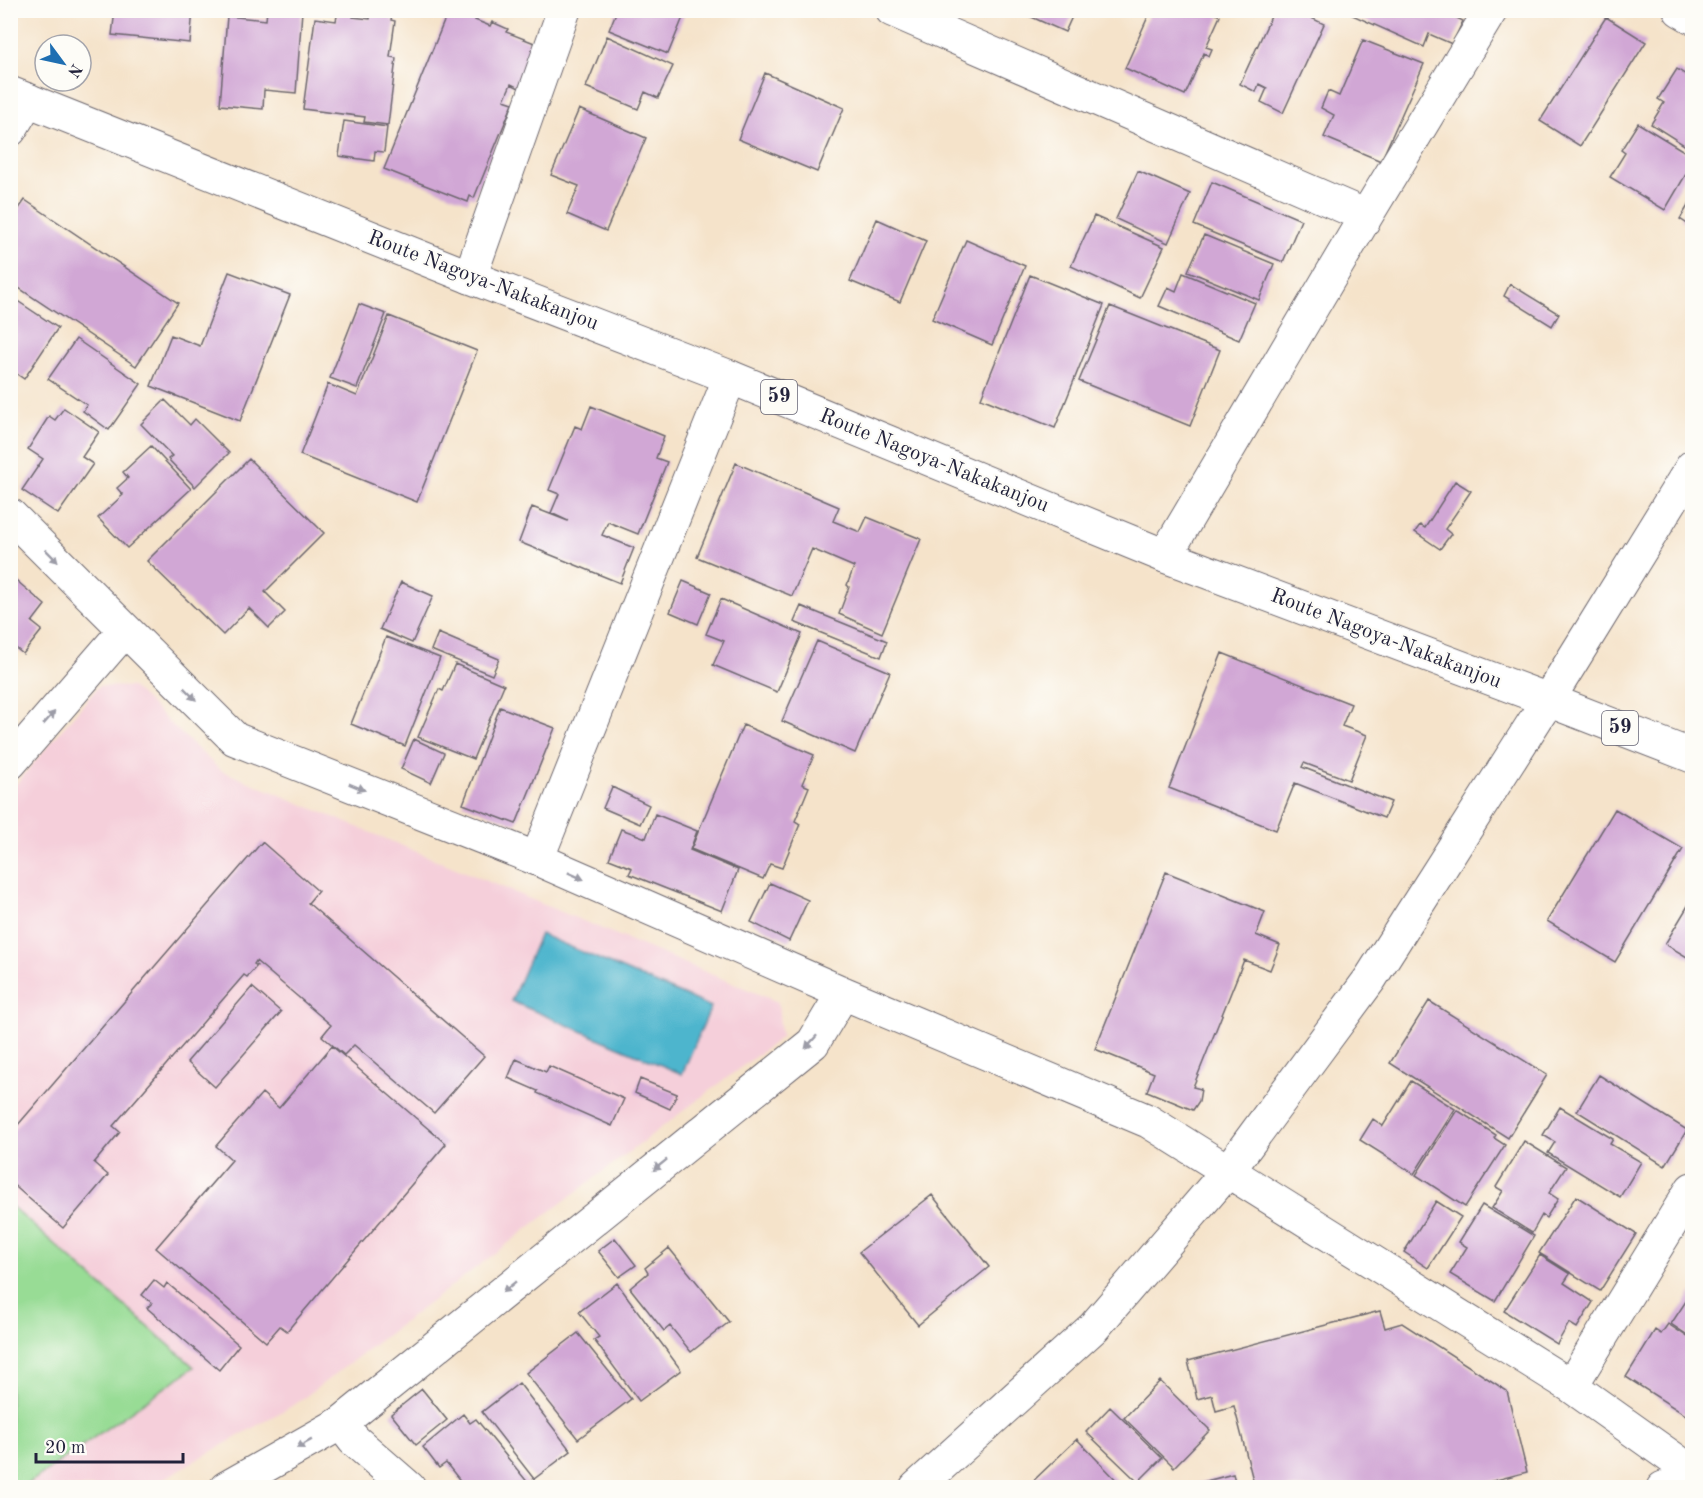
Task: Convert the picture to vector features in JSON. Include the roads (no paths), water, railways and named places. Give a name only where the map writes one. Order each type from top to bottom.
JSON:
[{"type":"street","points":[[470,277],[564,10]]},
{"type":"street","points":[[892,10],[1366,216]]},
{"type":"street","points":[[1165,556],[1491,10]]},
{"type":"street","points":[[1680,10],[1692,17]]},
{"type":"street","points":[[10,130],[19,97]]},
{"type":"street","name":"Route Nagoya-Nakakanjou","points":[[19,97],[470,277],[730,377],[1165,556],[1692,756]]},
{"type":"street","points":[[537,859],[730,377]]},
{"type":"street","points":[[916,1488],[1094,1327],[1228,1171],[1370,979],[1548,700],[1692,467]]},
{"type":"street","points":[[10,514],[235,739],[537,859],[843,993],[1149,1121],[1571,1386],[1692,1472]]},
{"type":"street","points":[[10,763],[125,630]]},
{"type":"street","points":[[226,1488],[341,1423],[813,1043],[843,993]]},
{"type":"street","points":[[1571,1386],[1692,1189]]},
{"type":"street","points":[[341,1423],[354,1440],[409,1488]]},
{"type":"street","points":[[1663,1488],[1692,1480]]},
{"type":"water","points":[[540,934],[711,1007],[682,1074],[511,1001]]}]
